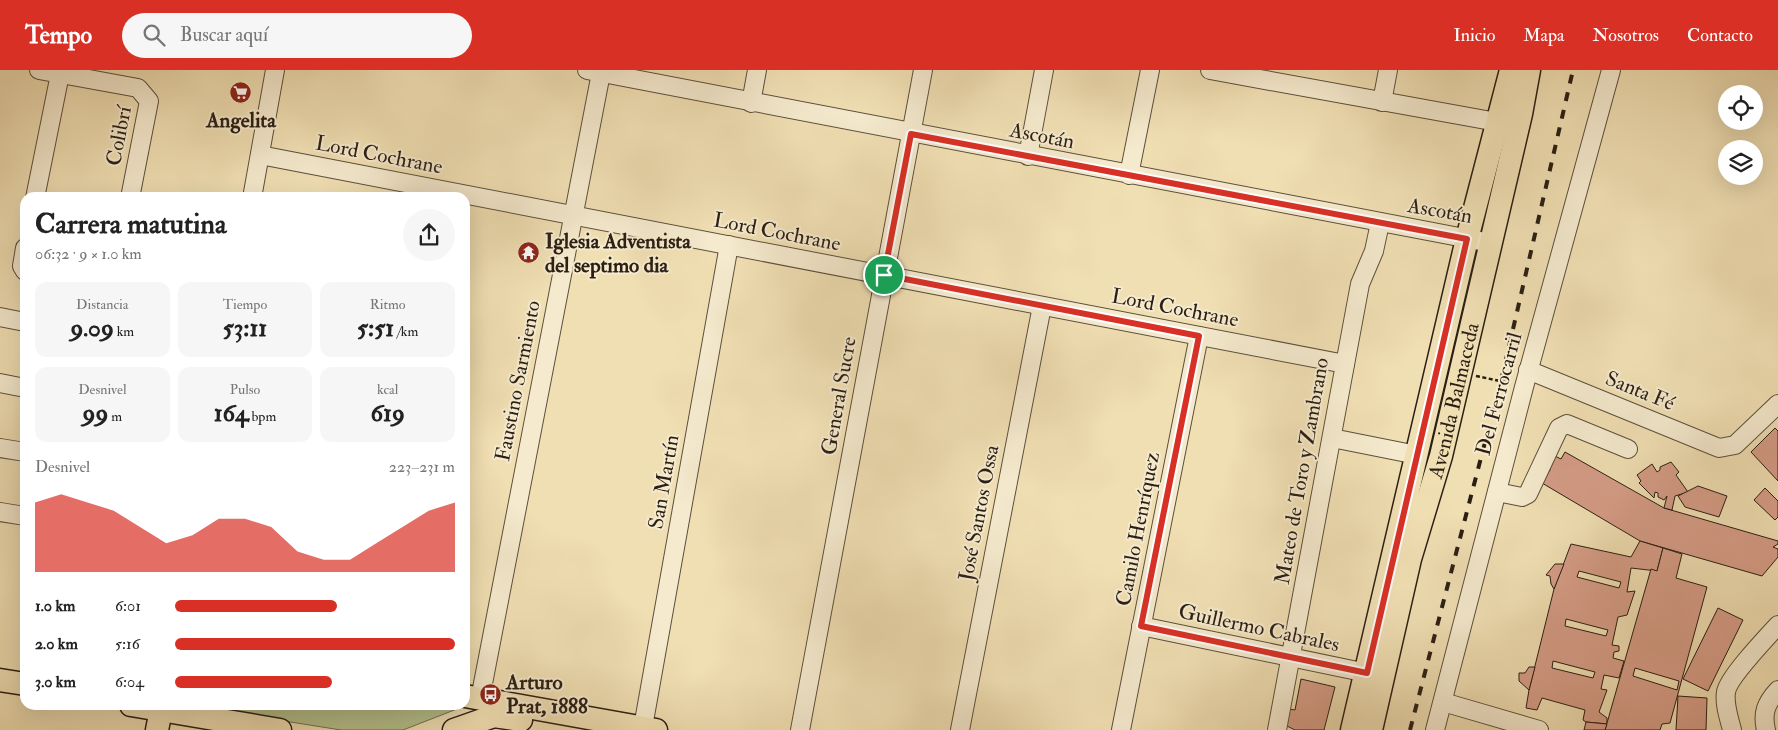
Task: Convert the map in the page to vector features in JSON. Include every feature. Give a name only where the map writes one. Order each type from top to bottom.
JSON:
[{"type":"main road","name":"Avenida Balmaceda","points":[[1352,730],[1367,673],[1467,239],[1511,70]]},
{"type":"main road","name":"Avenida Balmaceda","points":[[1371,730],[1406,577],[1434,481],[1521,114],[1529,70]]},
{"type":"main road","points":[[0,666],[20,669]]},
{"type":"main road","points":[[0,680],[20,683]]},
{"type":"main road","points":[[146,710],[160,715],[280,730]]},
{"type":"main road","points":[[454,730],[476,711],[649,729]]},
{"type":"main road","points":[[476,711],[571,730]]},
{"type":"street","points":[[36,192],[60,74],[39,70]]},
{"type":"street","points":[[253,192],[275,70]]},
{"type":"street","points":[[751,103],[757,70]]},
{"type":"street","name":"General Sucre","points":[[800,730],[922,70]]},
{"type":"street","points":[[1028,156],[1044,70]]},
{"type":"street","points":[[1129,175],[1150,70]]},
{"type":"street","points":[[1210,70],[1497,122]]},
{"type":"street","points":[[1382,102],[1388,70]]},
{"type":"street","name":"Del Ferrocarril","points":[[1435,730],[1526,378],[1611,70]]},
{"type":"street","name":"Ascotán","points":[[594,71],[646,76],[751,103],[1490,243]]},
{"type":"street","name":"Faustino Sarmiento","points":[[476,711],[573,215],[594,71]]},
{"type":"street","name":"Colibrí","points":[[60,74],[138,88],[149,101],[131,192]]},
{"type":"street","name":"Lord Cochrane","points":[[260,155],[416,191]]},
{"type":"street","name":"Lord Cochrane","points":[[470,199],[573,215],[1345,364]]},
{"type":"street","name":"Mateo de Toro y Zambrano","points":[[1277,730],[1360,284],[1374,251],[1380,223]]},
{"type":"street","name":"San Martín","points":[[649,729],[729,245]]},
{"type":"street","name":"José Santos Ossa","points":[[960,730],[1042,306]]},
{"type":"street","points":[[0,317],[20,321]]},
{"type":"street","name":"Camilo Henríquez","points":[[1121,730],[1199,336]]},
{"type":"street","name":"Santa Fé","points":[[1526,378],[1719,448],[1736,445],[1778,404]]},
{"type":"street","points":[[0,383],[20,387]]},
{"type":"street","points":[[1497,492],[1522,497],[1528,494],[1559,428],[1567,424],[1628,449]]},
{"type":"street","points":[[1332,438],[1417,455]]},
{"type":"street","points":[[0,448],[20,451]]},
{"type":"street","points":[[0,512],[20,515]]},
{"type":"street","points":[[1732,730],[1727,708],[1726,690],[1732,679],[1778,625]]},
{"type":"street","name":"Guillermo Cabrales","points":[[1141,626],[1367,673]]},
{"type":"street","points":[[1766,730],[1764,720],[1765,708],[1778,690]]},
{"type":"street","points":[[1442,702],[1539,730]]},
{"type":"path","points":[[1460,372],[1526,378]]},
{"type":"green space","points":[[215,710],[454,710],[403,730],[341,730]]},
{"type":"building","points":[[1775,428],[1778,431],[1778,481],[1751,452]]},
{"type":"building","points":[[1565,452],[1664,508],[1778,541],[1778,544],[1773,547],[1778,549],[1778,557],[1762,576],[1640,541],[1542,483],[1550,470],[1553,455],[1561,459]]},
{"type":"building","points":[[1671,462],[1679,472],[1676,475],[1688,492],[1675,496],[1672,510],[1664,508],[1667,496],[1664,500],[1658,497],[1658,493],[1655,492],[1654,498],[1639,483],[1641,481],[1637,475],[1652,464],[1657,472],[1660,470],[1660,467]]},
{"type":"building","points":[[1698,486],[1727,496],[1719,517],[1685,507],[1678,496]]},
{"type":"building","points":[[1765,488],[1778,501],[1778,517],[1775,520],[1754,500]]},
{"type":"building","points":[[1640,541],[1663,548],[1657,571],[1631,568],[1627,592],[1635,591],[1627,615],[1618,617],[1612,645],[1619,646],[1619,651],[1614,652],[1613,658],[1624,661],[1619,678],[1604,675],[1601,689],[1607,690],[1599,712],[1607,718],[1607,724],[1586,722],[1583,720],[1585,710],[1542,698],[1537,710],[1526,708],[1554,589],[1571,544],[1631,557]],"holes":[[[1579,571],[1621,582],[1619,588],[1577,577]],[[1566,619],[1608,630],[1606,636],[1565,626]],[[1553,661],[1595,672],[1593,678],[1552,668]]]},
{"type":"building","points":[[1663,548],[1682,554],[1676,578],[1707,587],[1670,723],[1662,724],[1660,730],[1605,730],[1651,569],[1657,571]],"holes":[[[1635,668],[1679,681],[1677,690],[1633,676]]]},
{"type":"building","points":[[1555,564],[1564,564],[1554,589],[1550,576],[1546,575]]},
{"type":"building","points":[[1718,608],[1743,620],[1708,691],[1683,679]]},
{"type":"building","points":[[1529,667],[1535,667],[1529,690],[1519,681],[1519,673],[1525,673]]},
{"type":"building","points":[[1301,679],[1335,687],[1324,730],[1295,730],[1285,725],[1289,709],[1295,710]]},
{"type":"building","points":[[1678,696],[1707,698],[1706,730],[1676,730]]},
{"type":"building","points":[[1586,722],[1607,724],[1605,730],[1584,730]]},
{"type":"railway","points":[[1410,730],[1501,381],[1573,70]]},
{"type":"place","name":"Angelita","points":[[241,93]]},
{"type":"place","name":"Iglesia Adventista del septimo dia","points":[[529,253]]},
{"type":"place","name":"Arturo Prat, 1888","points":[[490,694]]},
{"type":"route","points":[[911,134],[1467,239],[1367,673],[1141,626],[1199,336],[884,275],[911,134]]}]
